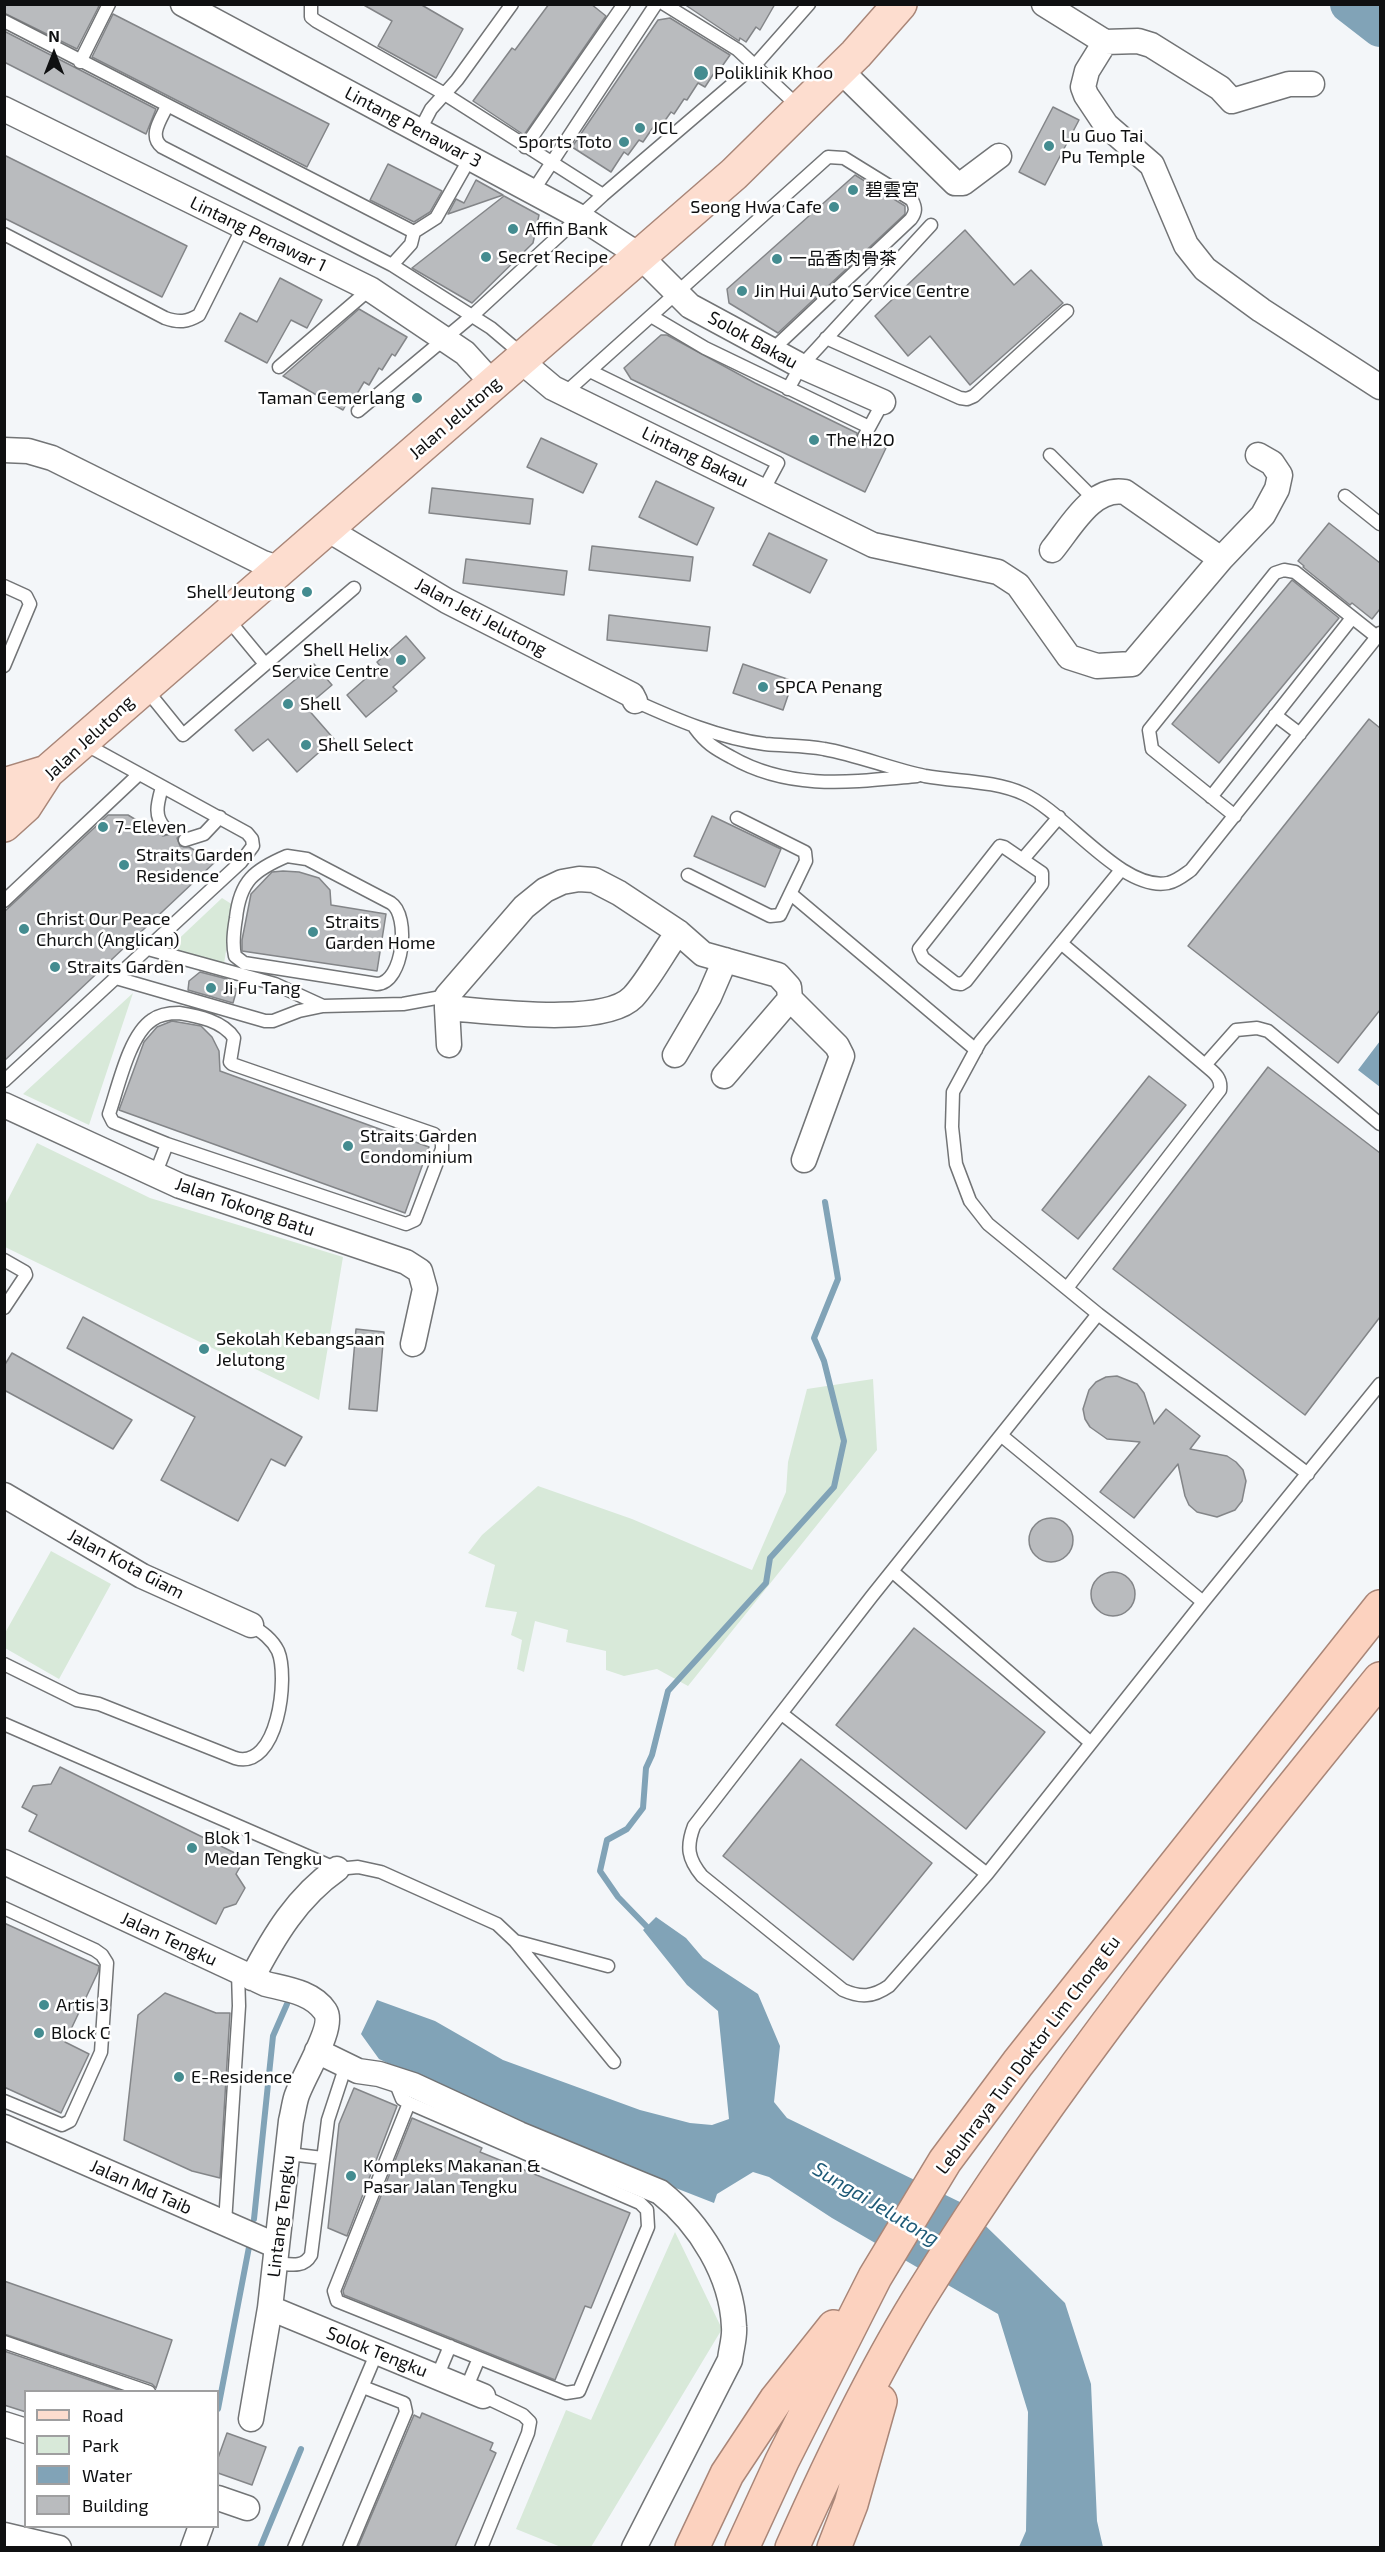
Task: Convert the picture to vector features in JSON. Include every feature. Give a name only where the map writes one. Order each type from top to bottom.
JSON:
[{"type":"highway","name":"Lebuhraya Tun Doktor Lim Chong Eu","points":[[742,2547],[782,2461],[875,2277],[945,2162],[1032,2044],[1380,1606]]},
{"type":"highway","points":[[792,2547],[823,2478],[900,2333],[924,2290],[991,2188],[1053,2097],[1203,1897],[1380,1679]]},
{"type":"highway","points":[[692,2547],[727,2474],[776,2400],[875,2277]]},
{"type":"highway","points":[[834,2547],[850,2504],[900,2333]]},
{"type":"main road","name":"Jalan Jelutong","points":[[4,825],[25,806],[47,772],[734,174],[840,70],[900,4]]},
{"type":"main road","points":[[4,785],[47,772]]},
{"type":"street","name":"Lintang Penawar 3","points":[[183,4],[533,191],[580,217],[639,255]]},
{"type":"street","points":[[1044,4],[1105,42],[1138,41],[1151,45],[1220,88],[1232,101],[1289,84],[1312,84]]},
{"type":"street","points":[[1105,42],[1087,70],[1083,87],[1086,94],[1106,125],[1152,165],[1186,244],[1205,269],[1261,310],[1380,387]]},
{"type":"street","points":[[840,70],[955,183],[963,183],[999,156]]},
{"type":"street","name":"Lintang Penawar 1","points":[[4,109],[370,289],[465,352],[494,385]]},
{"type":"street","name":"Solok Bakau","points":[[639,255],[690,306],[801,366],[883,402]]},
{"type":"street","name":"Lintang Bakau","points":[[523,359],[546,382],[565,393],[873,545],[998,572],[1018,585],[1069,657],[1097,666],[1132,664],[1221,560],[1263,515],[1280,482],[1277,468],[1258,455]]},
{"type":"street","points":[[4,450],[28,452],[52,458],[263,563],[281,569]]},
{"type":"street","points":[[1052,550],[1094,499],[1108,491],[1125,492],[1221,560]]},
{"type":"street","name":"Jalan Jeti Jelutong","points":[[327,529],[447,601],[632,695],[635,701]]},
{"type":"street","points":[[449,1045],[447,1002],[524,907],[545,890],[562,882],[579,879],[594,880],[620,893],[678,932],[703,954],[778,975],[789,987],[790,999],[837,1046],[842,1056],[804,1160]]},
{"type":"street","points":[[447,1002],[573,1015],[603,1012],[620,1007],[633,998],[678,932]]},
{"type":"street","points":[[675,1055],[709,997],[725,960]]},
{"type":"street","points":[[724,1076],[790,999]]},
{"type":"street","name":"Jalan Tokong Batu","points":[[4,1105],[154,1175],[400,1258],[420,1270],[425,1289],[413,1344]]},
{"type":"street","name":"Jalan Kota Giam","points":[[4,1495],[142,1576],[251,1625]]},
{"type":"street","name":"Jalan Tengku","points":[[4,1862],[245,1975],[266,1984],[297,1991],[325,2010],[327,2018]]},
{"type":"street","points":[[245,1975],[304,1896],[337,1869]]},
{"type":"street","name":"Lintang Tengku","points":[[251,2419],[270,2308],[296,2097],[317,2051],[327,2018]]},
{"type":"street","points":[[317,2051],[358,2071],[413,2085],[519,2134],[660,2192],[679,2207],[708,2243],[730,2298],[735,2329],[730,2360],[634,2547]]},
{"type":"street","name":"Jalan Md Taib","points":[[4,2127],[225,2223],[276,2254]]},
{"type":"street","name":"Solok Tengku","points":[[270,2308],[474,2392]]},
{"type":"street","points":[[4,2424],[24,2431]]},
{"type":"street","points":[[219,2498],[247,2508]]},
{"type":"street","points":[[193,2547],[200,2528]]},
{"type":"street","points":[[4,2535],[59,2547]]},
{"type":"lane","points":[[80,62],[110,4]]},
{"type":"lane","points":[[311,4],[311,17],[316,21],[443,93],[603,195]]},
{"type":"lane","points":[[420,130],[431,109],[457,80],[512,4]]},
{"type":"lane","points":[[525,147],[624,4]]},
{"type":"lane","points":[[533,191],[656,4]]},
{"type":"lane","points":[[664,4],[738,50],[756,64],[801,109]]},
{"type":"lane","points":[[358,411],[473,315],[603,195],[756,64],[809,4]]},
{"type":"lane","points":[[4,21],[414,232]]},
{"type":"lane","points":[[167,106],[155,130],[158,144],[162,147],[392,265],[473,315],[491,328],[523,359]]},
{"type":"lane","points":[[565,393],[828,157],[844,158],[912,200],[915,213],[911,219],[772,350]]},
{"type":"lane","points":[[392,265],[411,244],[414,232],[436,219],[470,158]]},
{"type":"lane","points":[[788,389],[801,366],[931,225]]},
{"type":"lane","points":[[4,234],[165,318],[177,322],[189,321],[200,315],[243,227]]},
{"type":"lane","points":[[279,367],[370,289]]},
{"type":"lane","points":[[826,338],[960,398],[968,399],[1067,311]]},
{"type":"lane","points":[[651,316],[705,348],[788,389],[866,432],[883,402]]},
{"type":"lane","points":[[590,371],[780,458],[763,491]]},
{"type":"lane","points":[[1050,455],[1094,499]]},
{"type":"lane","points":[[1345,496],[1380,524]]},
{"type":"lane","points":[[635,701],[695,728],[764,743],[821,748],[924,775],[998,786],[1024,795],[1059,817],[1121,870],[1155,884],[1169,883],[1191,870],[1235,816],[1379,635],[1352,618],[1295,572],[1284,570],[1275,573],[1149,730],[1152,749],[1235,816]]},
{"type":"lane","points":[[4,586],[26,596],[30,604],[4,666]]},
{"type":"lane","points":[[144,688],[183,735],[354,588]]},
{"type":"lane","points":[[226,617],[265,664]]},
{"type":"lane","points":[[1211,797],[1352,618]]},
{"type":"lane","points":[[1275,715],[1300,734]]},
{"type":"lane","points":[[695,728],[706,743],[740,762],[786,778],[842,783],[924,775]]},
{"type":"lane","points":[[4,1081],[148,949],[241,861],[253,846],[252,839],[247,833],[81,742]]},
{"type":"lane","points":[[4,901],[138,775]]},
{"type":"lane","points":[[162,787],[157,808],[158,819],[165,828]]},
{"type":"lane","points":[[185,840],[204,834],[220,817]]},
{"type":"lane","points":[[1023,860],[1059,817]]},
{"type":"lane","points":[[688,875],[775,917],[783,912],[806,861],[805,852],[737,818]]},
{"type":"lane","points":[[1004,847],[1023,860],[1042,873],[1042,884],[966,981],[961,984],[955,983],[923,958],[919,949],[921,945],[996,848],[1004,847]]},
{"type":"lane","points":[[287,856],[301,856],[395,906],[401,919],[399,965],[395,972],[385,983],[377,984],[238,960],[234,950],[238,899],[244,885],[254,873],[287,856]]},
{"type":"lane","points":[[241,861],[254,873]]},
{"type":"lane","points":[[1121,870],[976,1050],[953,1092],[952,1128],[956,1164],[970,1201],[988,1224],[1098,1314],[1308,1474]]},
{"type":"lane","points":[[791,894],[976,1050]]},
{"type":"lane","points":[[1061,944],[1219,1077],[1220,1090],[1067,1288]]},
{"type":"lane","points":[[148,949],[275,984],[323,1006]]},
{"type":"lane","points":[[116,978],[265,1021],[273,1021],[299,1011],[323,1006],[447,1002]]},
{"type":"lane","points":[[179,1012],[223,1026],[230,1031],[234,1038],[230,1062],[232,1064],[431,1133],[442,1142],[415,1220],[406,1224],[167,1144],[113,1122],[109,1114],[134,1041],[143,1027],[153,1019],[179,1012]]},
{"type":"lane","points":[[1205,1065],[1236,1030],[1257,1028],[1268,1031],[1380,1124]]},
{"type":"lane","points":[[154,1175],[167,1144]]},
{"type":"lane","points":[[4,1260],[27,1275],[4,1308]]},
{"type":"lane","points":[[1098,1314],[694,1826],[688,1841],[688,1853],[692,1864],[702,1876],[843,1990],[854,1995],[877,1994],[889,1986],[987,1874],[1380,1384]]},
{"type":"lane","points":[[1002,1436],[1203,1602]]},
{"type":"lane","points":[[893,1572],[1091,1743]]},
{"type":"lane","points":[[4,1664],[77,1700],[99,1704],[235,1758],[248,1759],[258,1753],[276,1726],[282,1697],[278,1652],[272,1641],[251,1625]]},
{"type":"lane","points":[[782,1714],[987,1874]]},
{"type":"lane","points":[[4,1724],[337,1869],[358,1867],[381,1872],[497,1924],[515,1941],[614,2062]]},
{"type":"lane","points":[[4,1908],[95,1950],[102,1954],[106,1963],[101,2052],[70,2121],[62,2125],[4,2101]]},
{"type":"lane","points":[[515,1941],[608,1966]]},
{"type":"lane","points":[[225,2223],[239,2006],[245,1975]]},
{"type":"lane","points":[[276,2254],[301,2265],[307,2262],[311,2255],[328,2120],[346,2065]]},
{"type":"lane","points":[[394,2079],[402,2099],[409,2103],[640,2203],[647,2210],[648,2227],[579,2391],[566,2393],[337,2301],[334,2297],[334,2291],[409,2103]]},
{"type":"lane","points":[[288,2154],[323,2158]]},
{"type":"lane","points":[[4,2342],[145,2390]]},
{"type":"lane","points":[[437,2377],[450,2346]]},
{"type":"lane","points":[[294,2547],[377,2352]]},
{"type":"lane","points":[[478,2358],[474,2392],[523,2415],[530,2422],[528,2433],[481,2547]]},
{"type":"lane","points":[[349,2547],[406,2412],[404,2403],[363,2387]]},
{"type":"green space","points":[[222,898],[233,905],[224,964],[168,949]]},
{"type":"green space","points":[[133,993],[89,1125],[23,1094]]},
{"type":"green space","points":[[37,1143],[150,1198],[343,1257],[319,1400],[5,1247],[5,1205]]},
{"type":"green space","points":[[873,1379],[877,1450],[688,1686],[657,1669],[624,1676],[606,1670],[606,1651],[566,1642],[568,1630],[535,1621],[524,1672],[517,1669],[522,1640],[511,1635],[517,1612],[485,1607],[495,1565],[468,1553],[482,1535],[538,1486],[632,1519],[752,1570],[786,1492],[788,1462],[807,1389]]},
{"type":"green space","points":[[51,1551],[111,1584],[59,1679],[5,1648],[5,1633]]},
{"type":"green space","points":[[675,2232],[722,2329],[591,2547],[561,2547],[516,2529],[566,2410],[591,2420]]},
{"type":"water","points":[[1380,1041],[1380,1087],[1358,1070]]},
{"type":"water","name":"Sungai Jelutong","points":[[656,1917],[686,1938],[703,1958],[758,1994],[780,2046],[774,2102],[787,2118],[962,2203],[1065,2303],[1091,2384],[1097,2521],[1103,2547],[1019,2547],[1026,2531],[1028,2412],[998,2314],[832,2218],[769,2177],[753,2172],[717,2194],[714,2203],[522,2128],[379,2059],[361,2034],[377,2000],[435,2021],[503,2060],[640,2110],[690,2123],[712,2125],[729,2119],[718,2011],[687,1985],[643,1930]]},
{"type":"building","points":[[4,4],[95,4],[99,6],[77,49],[4,13]]},
{"type":"building","points":[[362,4],[420,4],[463,29],[436,78],[378,46],[392,21]]},
{"type":"building","points":[[549,4],[591,4],[606,16],[524,135],[473,101],[512,48],[515,50]]},
{"type":"building","points":[[684,4],[775,4],[760,30],[756,27],[746,42],[740,38],[739,41]]},
{"type":"building","points":[[113,14],[329,124],[307,167],[92,57]]},
{"type":"building","points":[[670,18],[730,55],[705,87],[698,83],[687,100],[684,99],[674,114],[671,112],[659,129],[654,126],[643,142],[639,140],[628,155],[624,152],[611,172],[572,147],[658,20]]},
{"type":"building","points":[[4,31],[156,109],[146,134],[4,62]]},
{"type":"building","name":"Lu Guo Tai Pu Temple","points":[[1053,107],[1079,120],[1045,185],[1019,172]]},
{"type":"building","points":[[4,155],[187,246],[162,297],[4,218]]},
{"type":"building","points":[[388,164],[442,191],[430,212],[414,222],[370,200]]},
{"type":"building","points":[[855,175],[905,206],[905,214],[778,333],[729,303],[727,289]]},
{"type":"building","points":[[476,180],[503,195],[448,214],[456,199],[464,203]]},
{"type":"building","points":[[504,196],[539,215],[533,243],[472,303],[412,268]]},
{"type":"building","points":[[965,230],[1014,285],[1031,270],[1063,303],[970,385],[930,336],[908,356],[875,316]]},
{"type":"building","points":[[280,278],[322,300],[307,328],[291,320],[267,363],[225,341],[240,313],[257,322]]},
{"type":"building","points":[[359,309],[407,337],[395,356],[392,354],[382,370],[379,368],[369,385],[364,382],[354,399],[350,397],[343,410],[283,376]]},
{"type":"building","points":[[661,335],[667,335],[755,383],[857,433],[857,441],[861,444],[868,444],[872,440],[886,448],[865,492],[631,379],[624,368]]},
{"type":"building","points":[[541,438],[597,464],[583,493],[527,467]]},
{"type":"building","points":[[656,481],[714,508],[697,545],[639,517]]},
{"type":"building","points":[[432,488],[533,499],[530,524],[429,513]]},
{"type":"building","points":[[1329,523],[1380,563],[1380,609],[1372,619],[1352,603],[1350,605],[1298,561]]},
{"type":"building","points":[[769,533],[827,560],[810,593],[753,565]]},
{"type":"building","points":[[592,546],[693,557],[690,581],[589,570]]},
{"type":"building","points":[[466,559],[567,571],[564,595],[463,583]]},
{"type":"building","points":[[1292,580],[1339,618],[1219,763],[1172,724]]},
{"type":"building","points":[[609,615],[710,627],[707,651],[607,640]]},
{"type":"building","points":[[406,636],[425,658],[393,687],[397,691],[366,717],[347,695],[380,666],[377,662]]},
{"type":"building","name":"Shell","points":[[314,664],[332,685],[306,707],[334,739],[297,772],[268,739],[253,751],[235,730]]},
{"type":"building","name":"SPCA Penang","points":[[743,664],[793,681],[783,710],[733,693]]},
{"type":"building","points":[[1369,719],[1380,728],[1380,1010],[1338,1063],[1188,946]]},
{"type":"building","name":"Straits Garden","points":[[108,815],[128,815],[163,836],[171,834],[172,825],[185,831],[177,838],[180,846],[189,847],[215,862],[4,1061],[4,912]]},
{"type":"building","points":[[712,816],[781,849],[765,887],[694,856]]},
{"type":"building","name":"Straits Garden Home","points":[[272,872],[299,872],[319,878],[330,890],[331,905],[386,914],[377,971],[242,951],[251,894]]},
{"type":"building","name":"Ji Fu Tang","points":[[200,972],[227,979],[225,986],[237,989],[233,1003],[188,990],[189,981]]},
{"type":"building","points":[[172,1021],[201,1026],[212,1037],[219,1051],[220,1071],[429,1147],[405,1213],[119,1110],[144,1042],[157,1027]]},
{"type":"building","points":[[1268,1067],[1380,1153],[1380,1317],[1305,1415],[1113,1269]]},
{"type":"building","points":[[1149,1076],[1186,1105],[1078,1239],[1042,1210]]},
{"type":"building","points":[[83,1317],[302,1437],[285,1466],[271,1459],[238,1521],[161,1480],[195,1417],[67,1348]]},
{"type":"building","points":[[356,1329],[384,1332],[377,1411],[349,1409]]},
{"type":"building","points":[[12,1353],[132,1420],[113,1449],[4,1390],[4,1366]]},
{"type":"building","points":[[1117,1376],[1137,1384],[1144,1393],[1154,1424],[1166,1409],[1200,1436],[1190,1449],[1227,1456],[1236,1462],[1243,1470],[1246,1481],[1242,1501],[1235,1510],[1217,1517],[1197,1512],[1189,1505],[1185,1496],[1178,1464],[1134,1518],[1100,1492],[1140,1442],[1107,1439],[1090,1427],[1085,1419],[1083,1409],[1089,1390],[1096,1382],[1106,1377]]},
{"type":"building","points":[[1051,1518],[1066,1525],[1073,1540],[1066,1555],[1051,1562],[1036,1555],[1029,1540],[1036,1525]]},
{"type":"building","points":[[1113,1572],[1128,1579],[1135,1594],[1128,1609],[1113,1616],[1098,1609],[1091,1594],[1098,1579]]},
{"type":"building","points":[[914,1628],[1045,1732],[966,1829],[836,1725]]},
{"type":"building","points":[[801,1759],[932,1863],[853,1960],[723,1856]]},
{"type":"building","name":"Blok 1 Medan Tengku","points":[[60,1767],[245,1858],[236,1874],[245,1888],[236,1904],[224,1908],[216,1924],[29,1831],[37,1815],[22,1807],[33,1786],[51,1784]]},
{"type":"building","name":"Artis 3","points":[[4,1923],[99,1966],[65,2042],[89,2054],[61,2113],[4,2087]]},
{"type":"building","name":"E-Residence","points":[[165,1993],[216,2013],[230,2013],[220,2178],[192,2171],[124,2140],[138,2015]]},
{"type":"building","name":"Kompleks Makanan & Pasar Jalan Tengku","points":[[354,2088],[397,2106],[347,2236],[328,2228],[339,2124]]},
{"type":"building","points":[[412,2118],[482,2148],[480,2152],[630,2213],[591,2308],[585,2306],[555,2380],[344,2295],[343,2291]]},
{"type":"building","points":[[4,2281],[172,2340],[156,2388],[152,2384],[4,2334]]},
{"type":"building","points":[[4,2351],[119,2390],[24,2390],[24,2411],[4,2405]]},
{"type":"building","points":[[422,2413],[493,2443],[490,2450],[496,2453],[455,2547],[358,2547],[414,2415],[420,2418]]},
{"type":"building","points":[[227,2433],[266,2447],[252,2485],[219,2473],[219,2455]]},
{"type":"waterway","points":[[1349,4],[1380,28]]},
{"type":"waterway","points":[[651,1931],[618,1897],[600,1871],[607,1840],[627,1829],[643,1808],[646,1768],[652,1755],[668,1691],[766,1583],[770,1558],[834,1487],[844,1441],[824,1361],[814,1338],[838,1279],[825,1202]]},
{"type":"waterway","points":[[254,2219],[273,2036],[287,2004]]},
{"type":"waterway","points":[[219,2404],[249,2247]]},
{"type":"waterway","points":[[260,2548],[301,2449]]},
{"type":"place","name":"Poliklinik Khoo","points":[[701,73]]},
{"type":"place","name":"JCL","points":[[640,128]]},
{"type":"place","name":"Sports Toto","points":[[624,142]]},
{"type":"place","name":"Lu Guo Tai Pu Temple","points":[[1049,146]]},
{"type":"place","name":"碧雲宮","points":[[853,190]]},
{"type":"place","name":"Seong Hwa Cafe","points":[[834,207]]},
{"type":"place","name":"Affin Bank","points":[[513,229]]},
{"type":"place","name":"Secret Recipe","points":[[486,257]]},
{"type":"place","name":"一品香肉骨茶","points":[[777,259]]},
{"type":"place","name":"Jin Hui Auto Service Centre","points":[[742,291]]},
{"type":"place","name":"Taman Cemerlang","points":[[417,398]]},
{"type":"place","name":"The H2O","points":[[814,440]]},
{"type":"place","name":"Shell Jeutong","points":[[307,592]]},
{"type":"place","name":"Shell Helix Service Centre","points":[[401,660]]},
{"type":"place","name":"SPCA Penang","points":[[763,687]]},
{"type":"place","name":"Shell","points":[[288,704]]},
{"type":"place","name":"Shell Select","points":[[306,745]]},
{"type":"place","name":"7-Eleven","points":[[103,827]]},
{"type":"place","name":"Straits Garden Residence","points":[[124,865]]},
{"type":"place","name":"Christ Our Peace Church (Anglican)","points":[[24,929]]},
{"type":"place","name":"Straits Garden Home","points":[[313,932]]},
{"type":"place","name":"Straits Garden","points":[[55,967]]},
{"type":"place","name":"Ji Fu Tang","points":[[211,988]]},
{"type":"place","name":"Straits Garden Condominium","points":[[348,1146]]},
{"type":"place","name":"Sekolah Kebangsaan Jelutong","points":[[204,1349]]},
{"type":"place","name":"Blok 1 Medan Tengku","points":[[192,1848]]},
{"type":"place","name":"Artis 3","points":[[44,2005]]},
{"type":"place","name":"Block C","points":[[39,2033]]},
{"type":"place","name":"E-Residence","points":[[179,2077]]},
{"type":"place","name":"Kompleks Makanan & Pasar Jalan Tengku","points":[[351,2176]]}]
